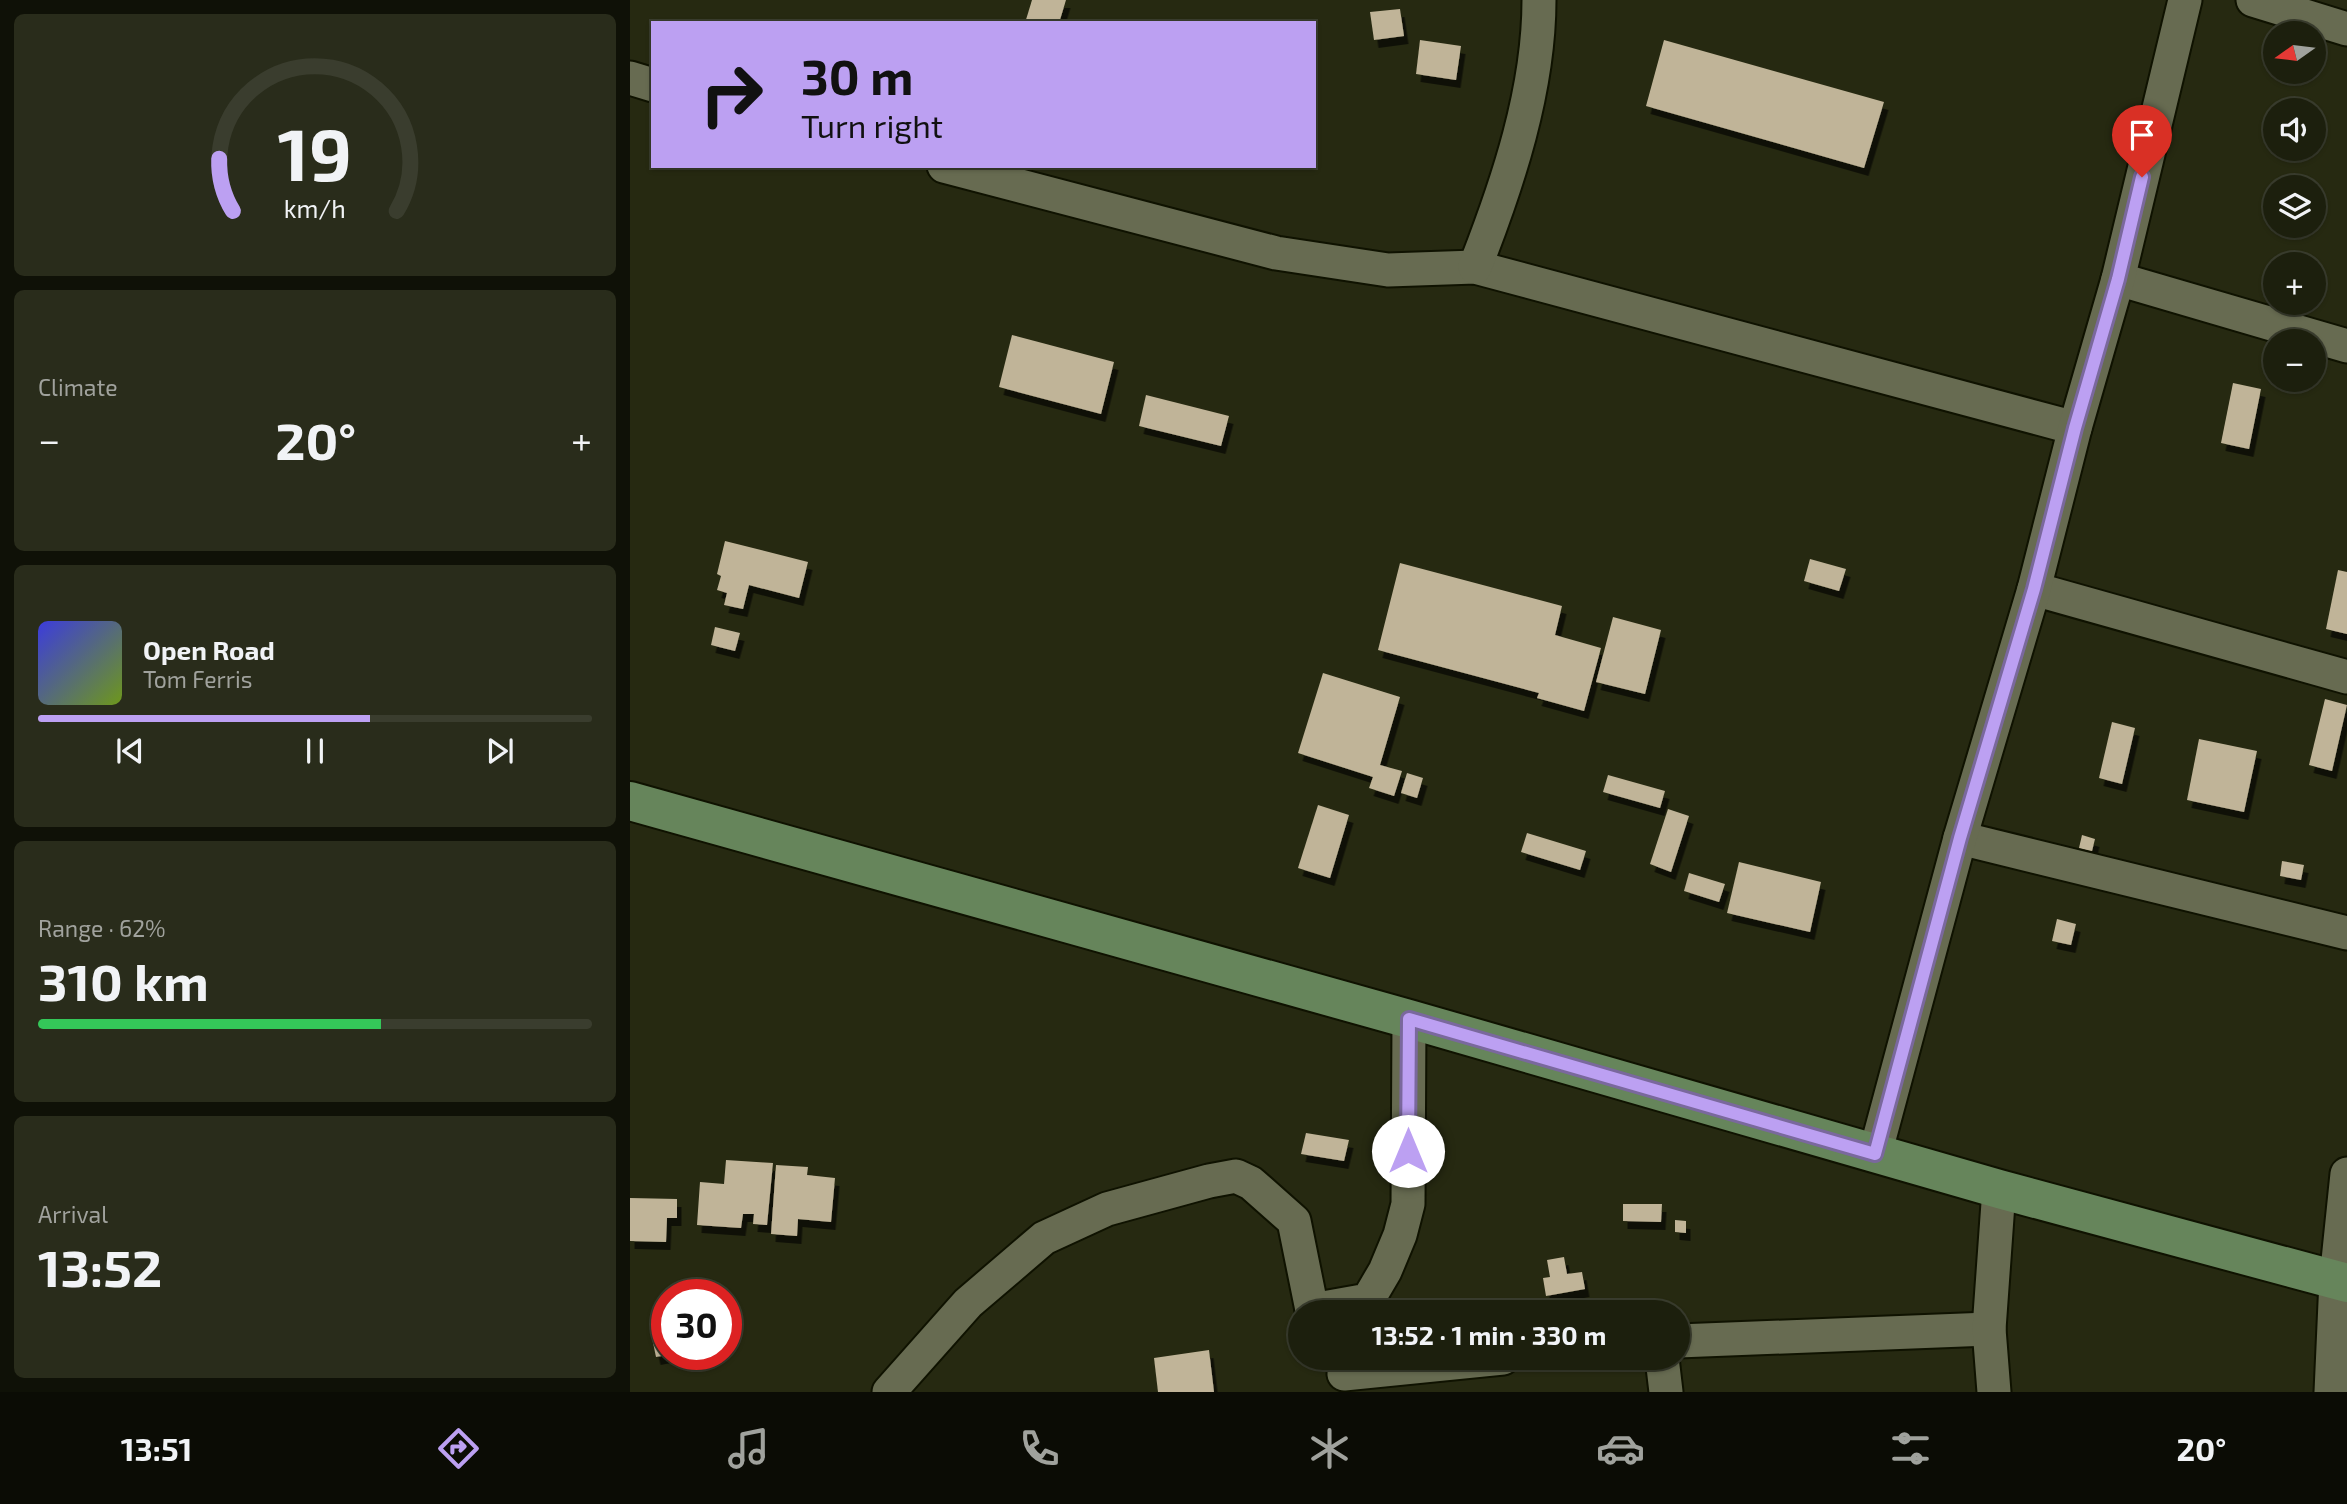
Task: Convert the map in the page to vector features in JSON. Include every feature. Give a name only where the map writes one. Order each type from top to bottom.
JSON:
[{"type":"main road","points":[[630,801],[1409,1019],[1999,1189],[2342,1281]]},
{"type":"street","points":[[1475,267],[1496,214],[1521,131],[1539,32],[1539,0]]},
{"type":"street","points":[[1875,1154],[1960,838],[2034,589],[2075,428],[2118,279],[2185,0]]},
{"type":"street","points":[[2253,0],[2347,29]]},
{"type":"street","points":[[630,78],[651,84]]},
{"type":"street","points":[[952,168],[1276,253],[1388,270],[1475,267],[2075,428]]},
{"type":"street","points":[[2118,279],[2347,346]]},
{"type":"street","points":[[2034,589],[2347,677]]},
{"type":"street","points":[[1960,838],[2347,933]]},
{"type":"street","points":[[1368,1300],[1385,1271],[1400,1236],[1408,1204],[1409,1019]]},
{"type":"street","points":[[2331,1392],[2342,1281],[2347,1174]]},
{"type":"street","points":[[889,1392],[968,1303],[1044,1238],[1107,1209],[1209,1181],[1236,1176],[1251,1183],[1294,1221],[1311,1300]]},
{"type":"street","points":[[1994,1392],[1989,1329],[1999,1189]]},
{"type":"street","points":[[1690,1341],[1989,1329]]},
{"type":"street","points":[[1344,1375],[1391,1370]]},
{"type":"street","points":[[1663,1370],[1666,1392]]},
{"type":"building","points":[[1032,0],[1066,0],[1060,21],[1026,21]]},
{"type":"building","points":[[1400,9],[1404,36],[1374,40],[1370,12]]},
{"type":"building","points":[[1420,40],[1461,46],[1456,80],[1416,74]]},
{"type":"building","points":[[1664,40],[1884,102],[1864,168],[1646,106]]},
{"type":"building","points":[[1012,335],[1114,362],[1101,414],[999,387]]},
{"type":"building","points":[[2233,383],[2261,389],[2249,449],[2221,443]]},
{"type":"building","points":[[1146,395],[1229,416],[1221,446],[1139,426]]},
{"type":"building","points":[[725,541],[808,562],[799,598],[749,585],[743,609],[724,605],[727,593],[717,590],[721,576],[717,574]]},
{"type":"building","points":[[1810,559],[1846,569],[1839,591],[1804,581]]},
{"type":"building","points":[[1400,563],[1562,606],[1555,635],[1601,648],[1584,711],[1537,698],[1539,693],[1378,650]]},
{"type":"building","points":[[2338,570],[2347,572],[2347,634],[2326,629]]},
{"type":"building","points":[[1613,617],[1661,630],[1645,694],[1596,682]]},
{"type":"building","points":[[715,627],[740,633],[735,651],[711,645]]},
{"type":"building","points":[[1323,673],[1400,697],[1380,765],[1402,771],[1394,796],[1369,788],[1373,777],[1298,753]]},
{"type":"building","points":[[2325,699],[2347,705],[2332,771],[2309,765]]},
{"type":"building","points":[[2112,722],[2135,728],[2122,784],[2099,778]]},
{"type":"building","points":[[2199,739],[2257,751],[2244,812],[2187,800]]},
{"type":"building","points":[[1407,773],[1423,778],[1417,798],[1401,793]]},
{"type":"building","points":[[1608,775],[1665,791],[1660,808],[1603,792]]},
{"type":"building","points":[[1318,805],[1349,815],[1330,878],[1298,868]]},
{"type":"building","points":[[1668,809],[1689,816],[1671,872],[1650,864]]},
{"type":"building","points":[[1527,833],[1586,851],[1580,870],[1521,852]]},
{"type":"building","points":[[2082,835],[2095,839],[2092,851],[2079,848]]},
{"type":"building","points":[[2282,861],[2304,865],[2301,880],[2280,876]]},
{"type":"building","points":[[1739,862],[1821,882],[1810,932],[1727,913]]},
{"type":"building","points":[[1689,873],[1725,884],[1719,902],[1684,891]]},
{"type":"building","points":[[2057,919],[2076,924],[2071,945],[2052,941]]},
{"type":"building","points":[[1306,1133],[1349,1140],[1344,1161],[1301,1154]]},
{"type":"building","points":[[726,1160],[773,1163],[767,1225],[753,1224],[754,1214],[743,1214],[741,1228],[697,1225],[700,1182],[724,1184]]},
{"type":"building","points":[[776,1165],[808,1167],[807,1175],[835,1178],[831,1222],[798,1219],[797,1236],[771,1234]]},
{"type":"building","points":[[630,1198],[677,1199],[677,1218],[667,1218],[666,1242],[630,1241]]},
{"type":"building","points":[[1623,1204],[1662,1204],[1661,1222],[1623,1221]]},
{"type":"building","points":[[1675,1220],[1686,1221],[1686,1233],[1675,1232]]},
{"type":"building","points":[[1564,1257],[1567,1274],[1582,1272],[1585,1289],[1546,1296],[1543,1278],[1550,1277],[1547,1260]]},
{"type":"building","points":[[1209,1350],[1214,1392],[1158,1392],[1154,1358]]},
{"type":"route","points":[[1408,1151],[1409,1019],[1875,1154],[1960,838],[2034,589],[2075,428],[2118,279],[2142,177]]}]
